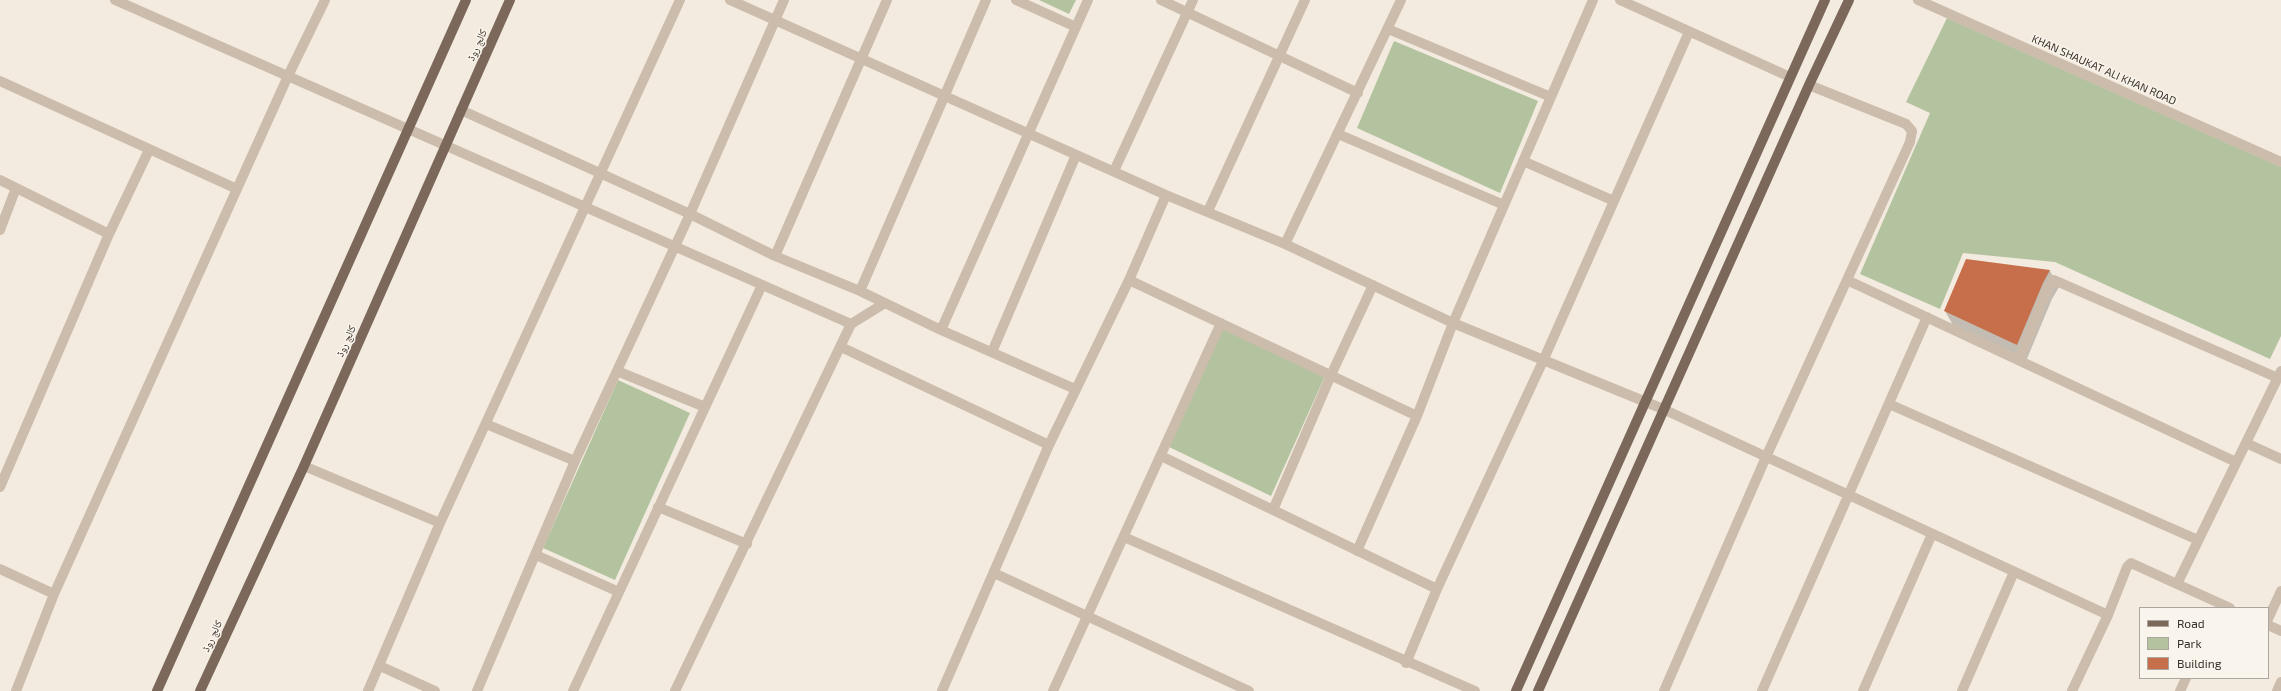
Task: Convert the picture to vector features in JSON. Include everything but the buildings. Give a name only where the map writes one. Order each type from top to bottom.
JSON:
[{"type":"main road","points":[[157,691],[466,0]]},
{"type":"main road","name":"کالج روڈ","points":[[200,691],[304,466],[510,0]]},
{"type":"main road","points":[[1516,691],[1825,0]]},
{"type":"main road","points":[[1538,691],[1808,85],[1850,0]]},
{"type":"street","points":[[116,0],[851,324]]},
{"type":"street","points":[[16,691],[54,594],[288,76],[325,0]]},
{"type":"street","points":[[368,691],[440,523],[680,0]]},
{"type":"street","points":[[730,0],[1076,155],[1285,244],[1452,323],[1663,409],[2108,614]]},
{"type":"street","points":[[477,691],[575,461],[690,214],[784,0]]},
{"type":"street","points":[[775,256],[887,0]]},
{"type":"street","points":[[860,291],[986,0]]},
{"type":"street","points":[[1016,0],[1076,27]]},
{"type":"street","points":[[942,330],[1088,0]]},
{"type":"street","points":[[1161,0],[1187,14],[1358,93]]},
{"type":"street","points":[[1114,171],[1193,0]]},
{"type":"street","points":[[1208,211],[1304,0]]},
{"type":"street","points":[[1285,244],[1401,0]]},
{"type":"street","points":[[1357,551],[1417,416],[1452,323],[1593,0]]},
{"type":"street","points":[[1620,0],[1790,77]]},
{"type":"street","name":"KHAN SHAUKAT ALI KHAN ROAD","points":[[1918,0],[2281,162]]},
{"type":"street","points":[[1388,29],[1551,97]]},
{"type":"street","points":[[1406,663],[1437,589],[1543,361],[1689,32]]},
{"type":"street","points":[[0,81],[237,189]]},
{"type":"street","points":[[1664,691],[1766,457],[1910,142],[1912,132],[1906,124],[1808,85]]},
{"type":"street","points":[[461,110],[690,214],[775,256],[860,291],[942,330],[1075,389]]},
{"type":"street","points":[[1338,134],[1504,205]]},
{"type":"street","points":[[0,487],[4,464],[149,150]]},
{"type":"street","points":[[992,352],[1076,155]]},
{"type":"street","points":[[1523,161],[1614,201]]},
{"type":"street","points":[[0,180],[109,234]]},
{"type":"street","points":[[0,230],[16,188]]},
{"type":"street","points":[[942,691],[1049,445],[1129,280],[1166,194]]},
{"type":"street","points":[[1129,280],[1417,416]]},
{"type":"street","points":[[1846,280],[2236,462]]},
{"type":"street","points":[[2019,360],[2049,285],[2054,280],[2279,374],[2177,584]]},
{"type":"street","points":[[573,691],[762,285]]},
{"type":"street","points":[[1273,510],[1331,375],[1373,285]]},
{"type":"street","points":[[675,691],[747,544],[851,324],[885,303]]},
{"type":"street","points":[[1762,691],[1927,317]]},
{"type":"street","points":[[1054,691],[1221,323]]},
{"type":"street","points":[[841,347],[1049,445]]},
{"type":"street","points":[[617,371],[705,407]]},
{"type":"street","points":[[1889,404],[2198,540]]},
{"type":"street","points":[[486,424],[575,461]]},
{"type":"street","points":[[2246,444],[2281,459]]},
{"type":"street","points":[[1161,456],[1437,589]]},
{"type":"street","points":[[304,466],[440,523]]},
{"type":"street","points":[[658,507],[747,544]]},
{"type":"street","points":[[1863,691],[1932,534]]},
{"type":"street","points":[[1124,537],[1406,663],[1474,691]]},
{"type":"street","points":[[536,555],[619,592]]},
{"type":"street","points":[[2072,691],[2108,614],[2127,567],[2131,563],[2177,584],[2219,606]]},
{"type":"street","points":[[0,569],[54,594]]},
{"type":"street","points":[[1962,691],[2014,572]]},
{"type":"street","points":[[994,573],[1249,691]]},
{"type":"street","points":[[2269,617],[2281,590]]},
{"type":"street","points":[[2269,625],[2281,631]]},
{"type":"street","points":[[380,666],[435,691]]},
{"type":"street","points":[[2180,691],[2186,679]]},
{"type":"street","points":[[2277,691],[2281,682]]},
{"type":"green space","points":[[1039,0],[1076,0],[1069,14]]},
{"type":"green space","points":[[1947,18],[2281,167],[2281,336],[2270,359],[2055,262],[1963,253],[1940,309],[1860,274],[1930,113],[1906,102]]},
{"type":"green space","points":[[1394,41],[1538,101],[1500,193],[1357,128]]},
{"type":"green space","points":[[1223,329],[1325,376],[1271,496],[1167,446]]},
{"type":"green space","points":[[618,380],[690,413],[615,580],[543,548]]}]
